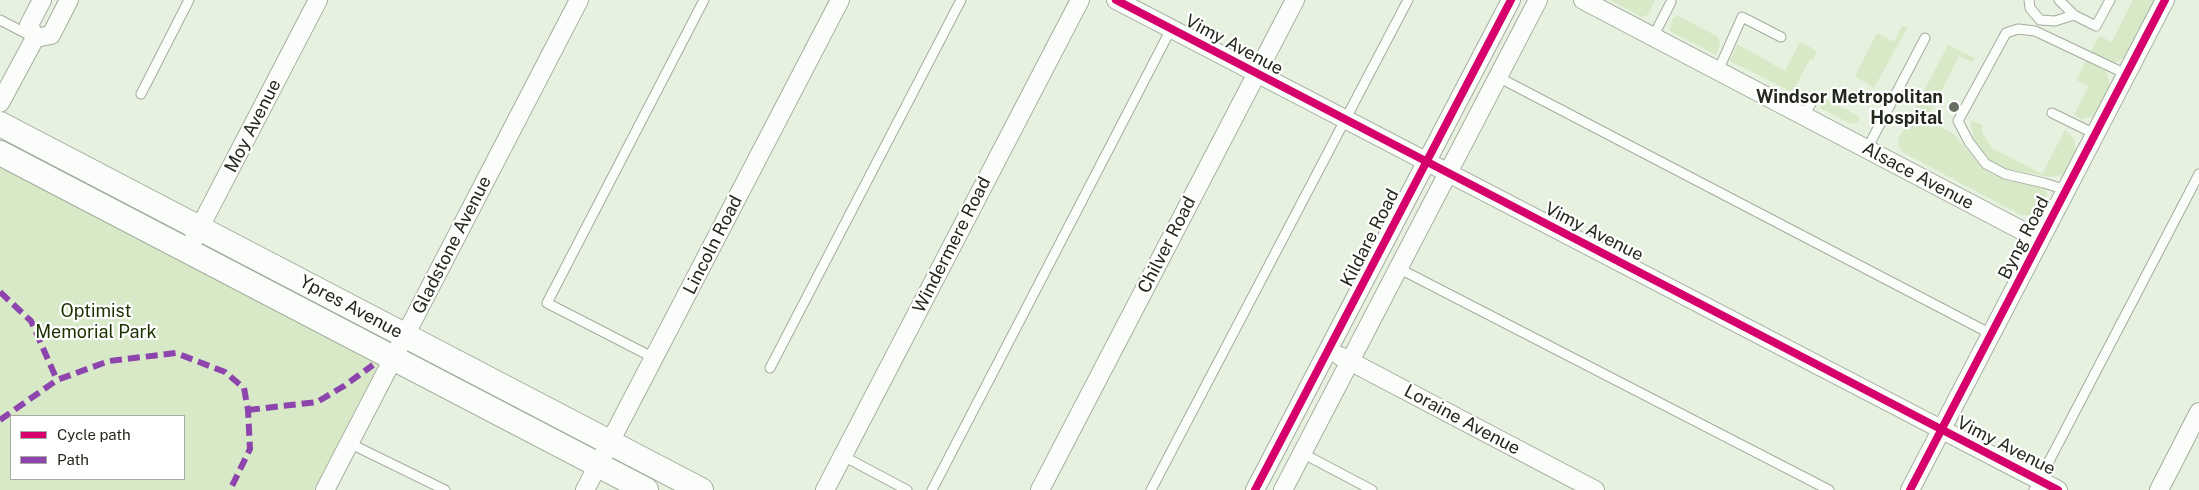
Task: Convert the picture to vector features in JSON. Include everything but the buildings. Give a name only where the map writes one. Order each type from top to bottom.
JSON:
[{"type":"main road","name":"Ypres Avenue","points":[[0,124],[701,490]]},
{"type":"main road","name":"Ypres Avenue","points":[[0,153],[646,490]]},
{"type":"street","points":[[35,38],[29,25],[42,0]]},
{"type":"street","points":[[35,38],[51,35],[69,0]]},
{"type":"street","name":"Moy Avenue","points":[[188,252],[318,0]]},
{"type":"street","name":"Gladstone Avenue","points":[[325,490],[579,0]]},
{"type":"street","name":"Lincoln Road","points":[[585,490],[840,0]]},
{"type":"street","name":"Windermere Road","points":[[825,490],[1080,0]]},
{"type":"street","name":"Vimy Avenue","points":[[1116,0],[1942,430],[2037,485],[2058,490]]},
{"type":"street","name":"Chilver Road","points":[[1040,490],[1295,0]]},
{"type":"street","name":"Kildare Road","points":[[1255,490],[1511,0]]},
{"type":"street","points":[[1283,490],[1538,0]]},
{"type":"street","name":"Alsace Avenue","points":[[1583,0],[2040,240]]},
{"type":"street","name":"Byng Road","points":[[1910,490],[2164,0]]},
{"type":"street","points":[[0,103],[35,38]]},
{"type":"street","name":"Loraine Avenue","points":[[1329,350],[1596,490]]},
{"type":"street","points":[[2159,490],[2199,412]]},
{"type":"lane","points":[[141,94],[189,0]]},
{"type":"lane","points":[[654,358],[547,303],[704,0]]},
{"type":"lane","points":[[770,368],[961,0]]},
{"type":"lane","points":[[1151,490],[1408,0]]},
{"type":"lane","points":[[2029,0],[2030,8],[2040,20],[2055,21],[2074,15]]},
{"type":"lane","points":[[2059,0],[2074,15],[2096,26],[2110,0]]},
{"type":"lane","points":[[1653,37],[1671,2]]},
{"type":"lane","points":[[1718,71],[1742,17],[1781,37]]},
{"type":"lane","points":[[0,20],[35,38]]},
{"type":"lane","points":[[932,490],[1171,29]]},
{"type":"lane","points":[[2066,190],[2005,174],[1986,164],[1969,142],[1958,122],[2006,34],[2018,29],[2035,30],[2126,74]]},
{"type":"lane","points":[[1866,149],[1925,38]]},
{"type":"lane","points":[[1498,77],[1991,334]]},
{"type":"lane","points":[[1804,116],[1814,98]]},
{"type":"lane","points":[[2052,113],[2095,134]]},
{"type":"lane","points":[[2037,485],[2199,174]]},
{"type":"lane","points":[[1398,268],[1829,490]]},
{"type":"lane","points":[[349,443],[445,490]]},
{"type":"lane","points":[[1302,453],[1372,490]]},
{"type":"lane","points":[[843,456],[907,490]]},
{"type":"green space","points":[[1610,0],[1655,0],[1649,14],[1642,17]]},
{"type":"green space","points":[[2133,0],[2154,0],[2124,58],[2109,64],[2090,54],[2099,36],[2112,42]]},
{"type":"green space","points":[[1677,15],[1718,37],[1720,45],[1716,55],[1670,31],[1672,19]]},
{"type":"green space","points":[[1902,26],[1907,28],[1874,88],[1855,76],[1877,33],[1894,42]]},
{"type":"green space","points":[[1800,42],[1817,51],[1813,60],[1810,59],[1796,85],[1805,91],[1802,97],[1730,61],[1737,44],[1785,71]]},
{"type":"green space","points":[[1948,45],[1975,58],[1972,62],[1959,56],[1927,119],[1955,135],[1982,168],[1993,175],[2039,186],[2046,190],[2047,196],[2040,211],[2032,215],[2021,215],[1904,153],[1899,147],[1898,140]]},
{"type":"green space","points":[[2086,61],[2106,71],[2110,84],[2094,116],[2081,119],[2074,115],[2089,86],[2076,80]]},
{"type":"green space","points":[[1825,99],[1860,117],[1858,122],[1851,124],[1820,108]]},
{"type":"green space","points":[[1970,120],[1983,125],[1982,132],[1992,148],[2042,174],[2065,130],[2074,139],[2076,151],[2064,173],[2058,176],[2049,177],[2002,168],[1993,163],[1979,147],[1974,139]]},
{"type":"green space","name":"Optimist Memorial Park","points":[[0,163],[380,362],[314,490],[0,490]]},
{"type":"marked path","points":[[0,292],[31,321],[57,380]]},
{"type":"marked path","points":[[0,420],[57,380],[109,361],[176,353],[225,372],[244,388],[248,410],[250,449],[230,490]]},
{"type":"marked path","points":[[248,410],[317,402],[344,386],[373,365]]},
{"type":"cycle path","points":[[1116,0],[2058,490]]},
{"type":"cycle path","points":[[1255,490],[1511,0]]},
{"type":"cycle path","points":[[1910,490],[2165,0]]},
{"type":"place","name":"Windsor Metropolitan Hospital","points":[[1954,107]]}]
